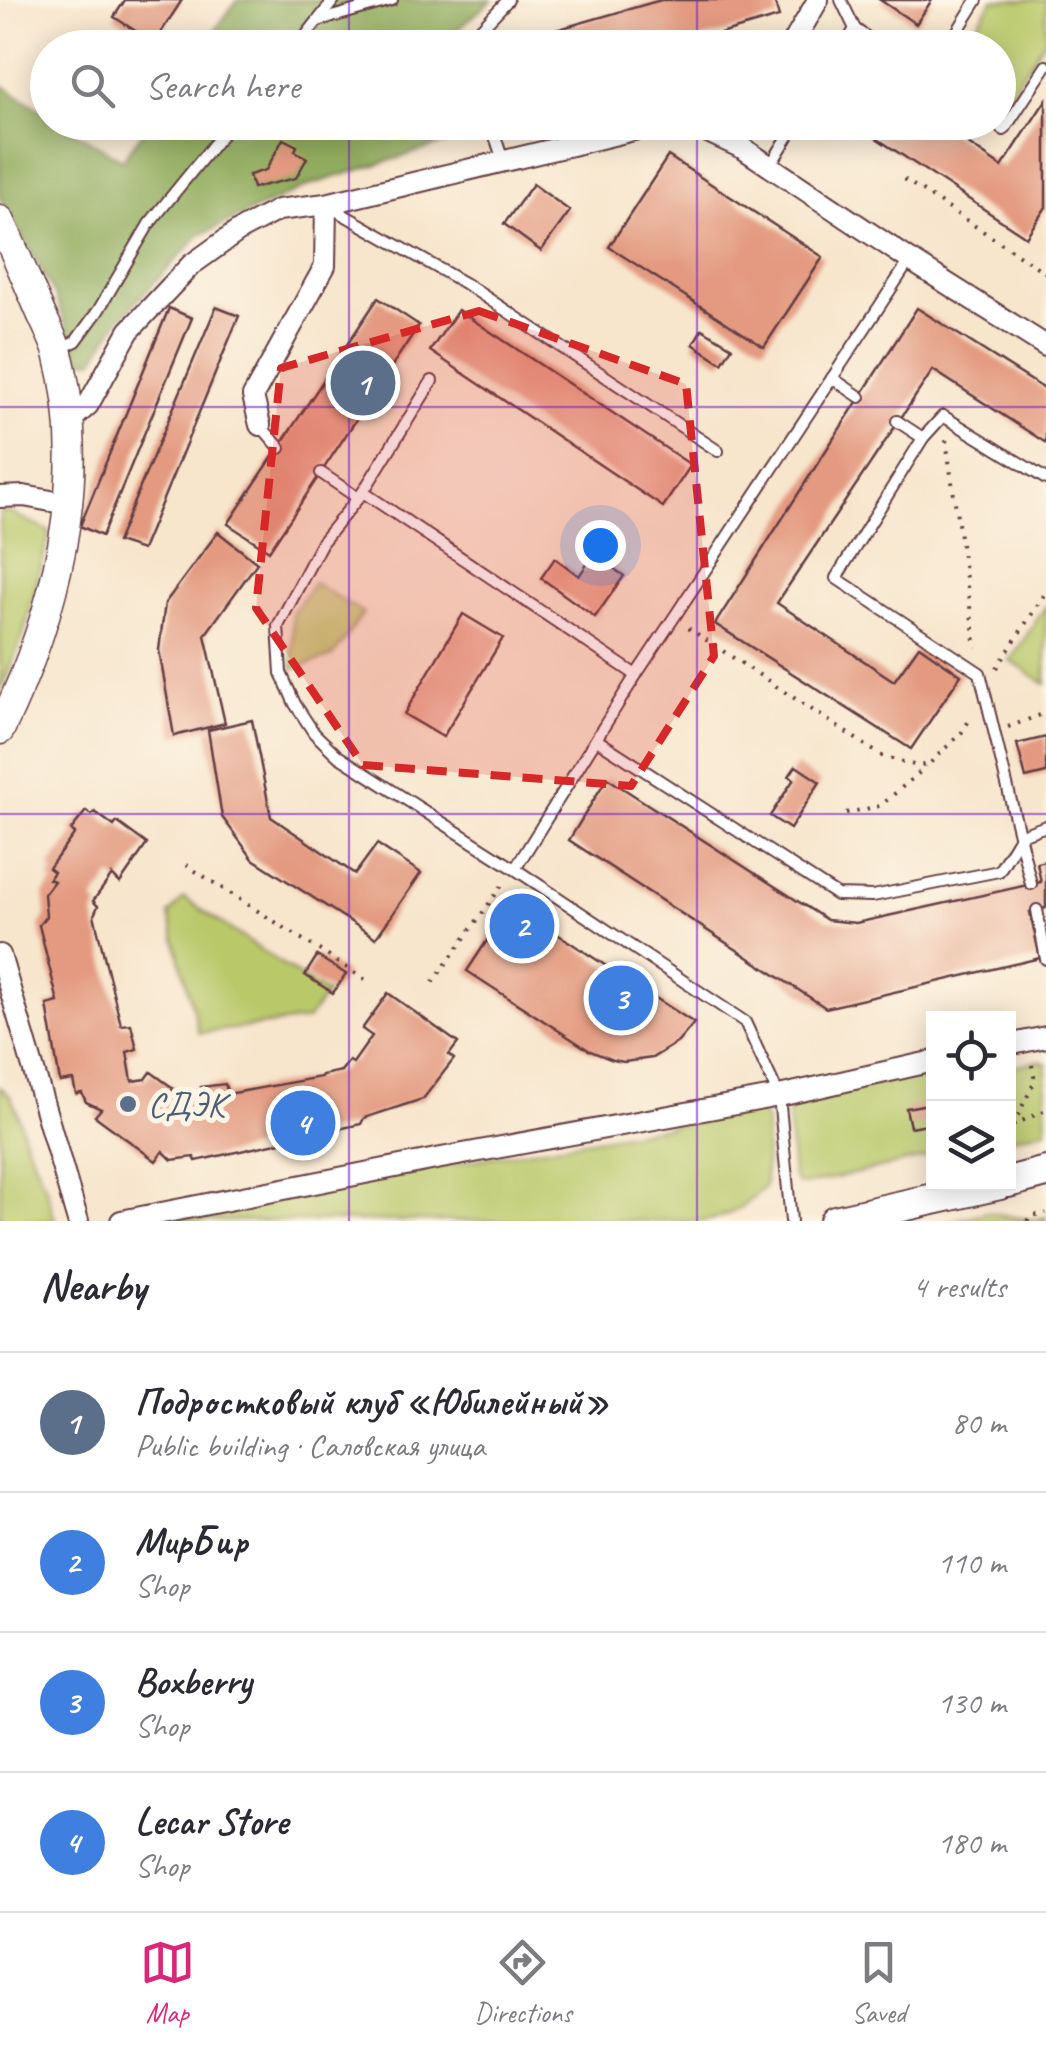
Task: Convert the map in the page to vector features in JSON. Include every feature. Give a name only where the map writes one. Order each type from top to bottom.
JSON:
[{"type":"main road","points":[[0,220],[58,350],[71,420],[67,504],[57,566],[37,641],[0,730]]},
{"type":"main road","points":[[1016,1180],[1046,1172]]},
{"type":"main road","points":[[835,1221],[969,1191]]},
{"type":"street","points":[[800,30],[818,0]]},
{"type":"street","points":[[71,420],[88,405],[129,330],[192,265],[240,230],[278,210],[326,204],[597,140]]},
{"type":"street","points":[[728,140],[1046,346]]},
{"type":"street","points":[[260,425],[253,396],[325,266],[326,204]]},
{"type":"street","points":[[0,497],[24,496],[67,504]]},
{"type":"street","points":[[0,955],[78,1221]]},
{"type":"street","points":[[121,1221],[778,1096],[926,1063]]},
{"type":"lane","points":[[311,30],[334,0]]},
{"type":"lane","points":[[318,21],[392,0]]},
{"type":"lane","points":[[480,30],[508,0]]},
{"type":"lane","points":[[841,0],[855,29]]},
{"type":"lane","points":[[958,30],[977,0]]},
{"type":"lane","points":[[1016,112],[1046,66]]},
{"type":"lane","points":[[58,350],[76,341],[149,224],[217,140]]},
{"type":"lane","points":[[496,140],[504,163]]},
{"type":"lane","points":[[770,166],[785,140]]},
{"type":"lane","points":[[326,204],[466,284],[718,451]]},
{"type":"lane","points":[[515,868],[636,675],[910,260]]},
{"type":"lane","points":[[832,378],[860,397]]},
{"type":"lane","points":[[432,381],[360,495],[322,542],[278,626],[282,673],[295,704],[314,733],[338,756],[515,868],[745,1022],[778,1096],[792,1221]]},
{"type":"lane","points":[[1032,884],[980,672],[836,578],[923,438],[942,416],[1046,479]]},
{"type":"lane","points":[[897,421],[923,438]]},
{"type":"lane","points":[[260,425],[280,448]]},
{"type":"lane","points":[[320,473],[360,495],[636,675]]},
{"type":"lane","points":[[597,740],[838,895],[873,896],[998,870],[1021,835],[1046,826]]},
{"type":"lane","points":[[1037,910],[1046,960]]},
{"type":"path","points":[[904,179],[1046,273]]},
{"type":"path","points":[[942,416],[980,672]]},
{"type":"path","points":[[846,813],[880,806],[962,732],[997,667],[1046,592]]},
{"type":"path","points":[[674,618],[882,756],[914,765],[928,764]]},
{"type":"path","points":[[995,732],[1046,712]]},
{"type":"path","points":[[186,865],[366,980]]},
{"type":"path","points":[[433,982],[515,868]]},
{"type":"path","points":[[1027,1041],[1035,1081],[1014,1124],[1046,1110]]},
{"type":"path","points":[[1027,1221],[1031,1216],[1046,1213]]},
{"type":"highlighted area","points":[[479,311],[686,384],[714,656],[631,786],[363,765],[256,608],[281,368]]},
{"type":"green space","points":[[237,0],[492,0],[457,30],[216,30]]},
{"type":"green space","points":[[993,0],[1046,0],[1046,38],[1016,84],[1016,30],[973,30]]},
{"type":"green space","points":[[0,84],[30,103],[30,140],[89,140],[122,160],[137,140],[456,140],[310,185],[200,235],[118,321],[94,360],[79,361],[55,295],[0,198]]},
{"type":"green space","points":[[0,512],[9,512],[50,532],[23,636],[0,692]]},
{"type":"green space","points":[[314,583],[363,613],[333,656],[293,669],[292,614]]},
{"type":"green space","points":[[1046,606],[1046,684],[1010,661]]},
{"type":"green space","points":[[184,898],[326,994],[307,1020],[199,1033],[169,915]]},
{"type":"green space","points":[[1046,1063],[1046,1130],[1016,1136],[1016,1066]]},
{"type":"green space","points":[[926,1072],[926,1158],[798,1184],[793,1177],[788,1113],[793,1102]]},
{"type":"green space","points":[[0,1087],[16,1108],[55,1221],[0,1221]]},
{"type":"green space","points":[[760,1112],[766,1121],[765,1186],[737,1209],[704,1221],[149,1221],[427,1168]]},
{"type":"green space","points":[[987,1212],[1034,1220],[1046,1217],[1046,1221],[949,1221]]},
{"type":"building","points":[[125,0],[182,0],[162,30],[134,30],[114,17]]},
{"type":"building","points":[[661,0],[774,0],[779,17],[734,30],[555,30]]},
{"type":"building","points":[[880,0],[932,0],[916,24]]},
{"type":"building","points":[[1046,100],[1046,207],[1026,237],[879,140],[962,140],[1002,167]]},
{"type":"building","points":[[282,140],[297,146],[295,151],[307,158],[296,178],[253,188],[249,175],[266,170]]},
{"type":"building","points":[[668,156],[823,257],[764,347],[609,247]]},
{"type":"building","points":[[533,184],[570,211],[541,251],[504,224]]},
{"type":"building","points":[[378,298],[419,325],[269,551],[228,524]]},
{"type":"building","points":[[216,307],[239,316],[142,550],[117,542]]},
{"type":"building","points":[[169,308],[192,318],[102,536],[80,526]]},
{"type":"building","points":[[917,308],[1046,390],[1046,443],[933,370],[777,603],[894,681],[919,646],[961,675],[911,749],[715,624]]},
{"type":"building","points":[[458,310],[691,465],[663,507],[430,351]]},
{"type":"building","points":[[702,329],[732,347],[722,363],[693,344]]},
{"type":"building","points":[[218,532],[257,563],[205,635],[225,723],[174,736],[159,650],[165,603]]},
{"type":"building","points":[[594,554],[624,576],[595,617],[541,578],[555,558],[579,576]]},
{"type":"building","points":[[463,614],[503,638],[443,737],[404,714]]},
{"type":"building","points":[[252,720],[271,817],[355,874],[377,844],[421,873],[376,938],[253,859],[222,817],[208,730]]},
{"type":"building","points":[[1046,737],[1046,773],[1026,778],[1017,744]]},
{"type":"building","points":[[796,766],[820,782],[790,829],[770,816],[794,779],[789,776]]},
{"type":"building","points":[[607,778],[827,920],[856,923],[1041,882],[1037,863],[1046,861],[1046,908],[1030,912],[1040,958],[826,1008],[569,840]]},
{"type":"building","points":[[86,811],[92,815],[95,812],[114,826],[117,822],[147,844],[120,883],[112,875],[93,901],[98,906],[94,915],[121,1025],[131,1024],[137,1049],[127,1052],[132,1081],[146,1079],[151,1072],[173,1088],[169,1097],[174,1101],[203,1095],[201,1087],[225,1084],[228,1094],[341,1071],[349,1061],[353,1063],[372,1036],[362,1029],[388,993],[458,1043],[449,1055],[454,1059],[423,1099],[364,1118],[361,1124],[196,1161],[194,1157],[172,1160],[163,1151],[156,1161],[95,1116],[101,1109],[86,1102],[82,1093],[76,1094],[73,1080],[60,1082],[47,1005],[58,1002],[39,925],[46,916],[44,894],[54,881],[49,879],[54,872],[49,868]]},
{"type":"building","points":[[511,904],[694,1023],[678,1042],[652,1058],[624,1062],[590,1051],[467,971]]},
{"type":"building","points":[[317,956],[346,974],[333,993],[305,975]]},
{"type":"building","points":[[926,1104],[926,1124],[910,1127],[906,1108]]},
{"type":"place","name":"Подростковый клуб «Юбилейный»","points":[[363,383]]},
{"type":"place","name":"МирБир","points":[[522,926]]},
{"type":"place","name":"Boxberry","points":[[621,998]]},
{"type":"place","name":"СДЭК","points":[[128,1104]]},
{"type":"place","name":"Lecar Store","points":[[303,1123]]}]
